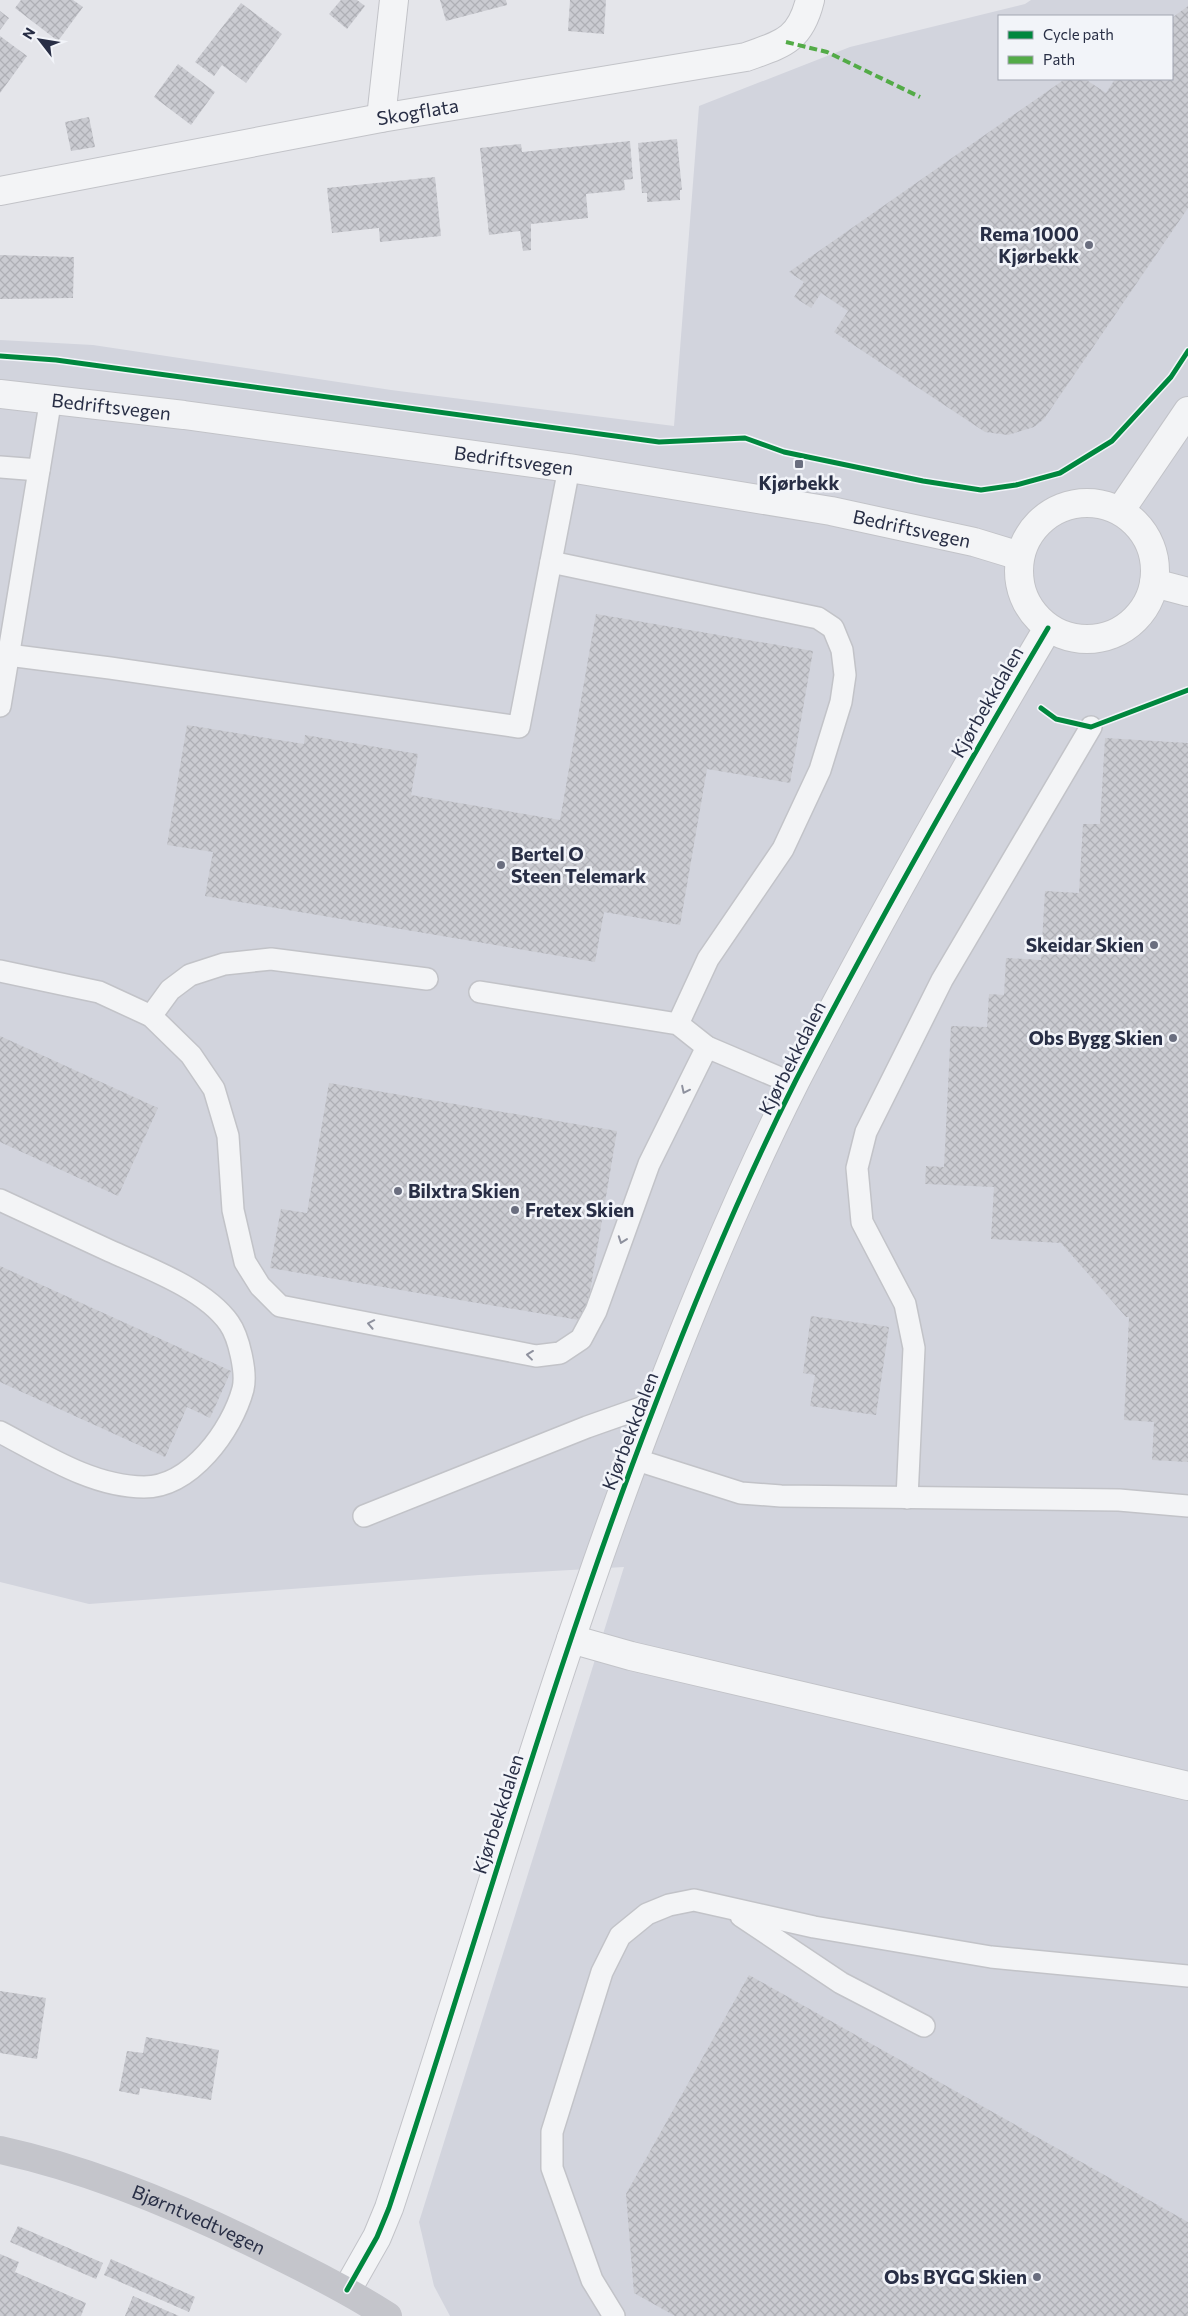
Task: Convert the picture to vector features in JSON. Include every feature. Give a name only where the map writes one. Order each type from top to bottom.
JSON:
[{"type":"main road","name":"Bjørntvedtvegen","points":[[0,2150],[70,2168],[148,2196],[207,2221],[347,2290],[388,2316]]},
{"type":"street","points":[[381,118],[394,0]]},
{"type":"street","name":"Skogflata","points":[[0,191],[381,118],[746,57],[786,42],[806,18],[810,0]]},
{"type":"street","name":"Bedriftsvegen","points":[[0,394],[51,398],[569,468],[831,512],[974,542],[1020,556]]},
{"type":"street","points":[[1120,511],[1188,411]]},
{"type":"street","points":[[1096,503],[1120,511],[1137,524],[1149,542],[1155,562],[1154,583],[1147,604],[1133,622],[1113,634],[1091,640],[1068,637],[1048,628],[1029,608],[1020,583],[1020,556],[1030,533],[1048,515],[1071,504],[1096,503]]},
{"type":"street","points":[[1154,583],[1188,592]]},
{"type":"street","name":"Kjørbekkdalen","points":[[347,2290],[377,2237],[389,2208],[570,1639],[655,1403],[708,1274],[794,1084],[922,844],[1048,628]]},
{"type":"street","points":[[570,1639],[640,1659],[1188,1786]]},
{"type":"lane","points":[[0,706],[51,398]]},
{"type":"lane","points":[[0,467],[39,470]]},
{"type":"lane","points":[[8,656],[110,668],[519,727],[569,468]]},
{"type":"lane","points":[[551,562],[818,618],[832,628],[842,650],[845,675],[842,702],[820,770],[783,849],[708,959],[678,1024]]},
{"type":"lane","points":[[907,1498],[914,1348],[905,1304],[862,1222],[857,1168],[866,1132],[942,980],[1091,727]]},
{"type":"lane","points":[[151,1016],[170,990],[190,975],[224,964],[271,959],[427,979]]},
{"type":"lane","points":[[0,971],[99,992],[151,1016],[191,1055],[214,1090],[228,1136],[233,1210],[245,1262],[260,1286],[280,1306],[536,1356],[560,1353],[581,1339],[596,1311],[649,1164],[706,1047]]},
{"type":"lane","points":[[480,992],[678,1024],[706,1047],[794,1084]]},
{"type":"lane","points":[[0,1200],[172,1279],[207,1302],[230,1324],[241,1352],[244,1387],[232,1420],[205,1456],[174,1481],[146,1487],[123,1486],[78,1471],[0,1432]]},
{"type":"lane","points":[[364,1516],[587,1427],[655,1403]]},
{"type":"lane","points":[[634,1459],[741,1493],[781,1496],[1119,1500],[1188,1506]]},
{"type":"lane","points":[[614,2316],[592,2280],[552,2168],[552,2132],[602,1972],[620,1936],[647,1914],[669,1905],[694,1900],[814,1927],[991,1957],[1188,1976]]},
{"type":"lane","points":[[731,1909],[841,1983],[924,2026]]},
{"type":"shaded area","points":[[1031,0],[1188,0],[1188,2316],[450,2316],[434,2286],[419,2222],[624,1567],[479,1575],[89,1604],[0,1582],[0,340],[93,345],[391,390],[674,426],[699,106],[850,47],[1025,4]]},
{"type":"building","points":[[21,0],[73,0],[83,7],[58,41],[15,8]]},
{"type":"building","points":[[341,0],[357,0],[365,6],[347,29],[329,14]]},
{"type":"building","points":[[440,0],[506,0],[507,5],[446,21]]},
{"type":"building","points":[[570,0],[606,0],[604,34],[568,31]]},
{"type":"building","points":[[241,3],[282,34],[246,83],[222,65],[214,76],[195,62]]},
{"type":"building","points":[[1188,6],[1188,208],[1044,419],[1034,427],[1008,435],[985,432],[834,332],[848,311],[821,293],[811,308],[794,297],[804,282],[789,272],[1064,80],[1086,80],[1106,93],[1114,80],[1173,80],[1173,17]]},
{"type":"building","points":[[0,11],[9,18],[0,30]]},
{"type":"building","points":[[0,36],[27,56],[0,93]]},
{"type":"building","points":[[178,64],[215,92],[191,125],[154,97]]},
{"type":"building","points":[[89,117],[95,147],[71,151],[65,122]]},
{"type":"building","points":[[677,139],[682,190],[680,190],[680,200],[647,202],[647,193],[642,193],[638,143]]},
{"type":"building","points":[[630,141],[633,179],[624,180],[625,190],[586,194],[588,218],[531,224],[531,250],[523,251],[520,231],[489,235],[480,148],[521,144],[522,152]]},
{"type":"building","points":[[435,177],[441,236],[380,242],[379,228],[332,233],[327,188]]},
{"type":"building","points":[[0,255],[74,257],[73,298],[0,299]]},
{"type":"building","points":[[596,614],[813,651],[790,783],[707,769],[680,925],[604,912],[595,962],[205,896],[213,852],[167,845],[187,725],[304,744],[305,735],[418,754],[411,795],[560,820]]},
{"type":"building","points":[[1105,738],[1188,743],[1188,1462],[1152,1460],[1154,1422],[1124,1420],[1129,1317],[1126,1317],[1061,1243],[991,1239],[994,1187],[925,1184],[926,1166],[944,1167],[951,1026],[987,1027],[989,994],[1004,995],[1006,958],[1041,960],[1045,891],[1079,893],[1083,824],[1100,824]]},
{"type":"building","points":[[0,1036],[158,1108],[118,1196],[0,1142]]},
{"type":"building","points":[[329,1083],[617,1131],[585,1321],[270,1268],[281,1209],[307,1213]]},
{"type":"building","points":[[0,1266],[231,1371],[210,1418],[187,1407],[165,1457],[0,1382]]},
{"type":"building","points":[[811,1316],[889,1327],[876,1415],[810,1406],[815,1375],[803,1373]]},
{"type":"building","points":[[749,1975],[1188,2222],[1188,2316],[675,2316],[634,2293],[626,2194]]},
{"type":"building","points":[[0,1991],[46,1998],[37,2059],[0,2053]]},
{"type":"building","points":[[146,2037],[219,2050],[211,2100],[140,2088],[139,2095],[119,2091],[127,2051],[143,2053]]},
{"type":"building","points":[[18,2226],[103,2263],[96,2279],[10,2242]]},
{"type":"building","points":[[0,2254],[19,2262],[15,2272],[86,2303],[81,2316],[0,2316]]},
{"type":"building","points":[[111,2259],[195,2297],[189,2312],[104,2275]]},
{"type":"building","points":[[133,2296],[179,2316],[125,2316]]},
{"type":"marked path","points":[[786,42],[827,52],[920,97]]},
{"type":"cycle path","points":[[0,356],[56,360],[659,442],[745,438],[784,452],[923,481],[981,490],[1016,485],[1060,473],[1112,441],[1171,377],[1188,351]]},
{"type":"cycle path","points":[[347,2290],[377,2237],[389,2208],[549,1704],[583,1604],[655,1405],[704,1282],[739,1200],[796,1080],[919,852],[1048,628]]},
{"type":"cycle path","points":[[1041,708],[1056,719],[1091,727],[1188,690]]},
{"type":"place","name":"Rema 1000 Kjørbekk","points":[[1089,245]]},
{"type":"place","name":"Kjørbekk","points":[[799,464]]},
{"type":"place","name":"Bertel O Steen Telemark","points":[[501,865]]},
{"type":"place","name":"Skeidar Skien","points":[[1154,945]]},
{"type":"place","name":"Obs Bygg Skien","points":[[1173,1038]]},
{"type":"place","name":"Bilxtra Skien","points":[[398,1191]]},
{"type":"place","name":"Fretex Skien","points":[[515,1210]]},
{"type":"place","name":"Obs BYGG Skien","points":[[1037,2277]]}]
